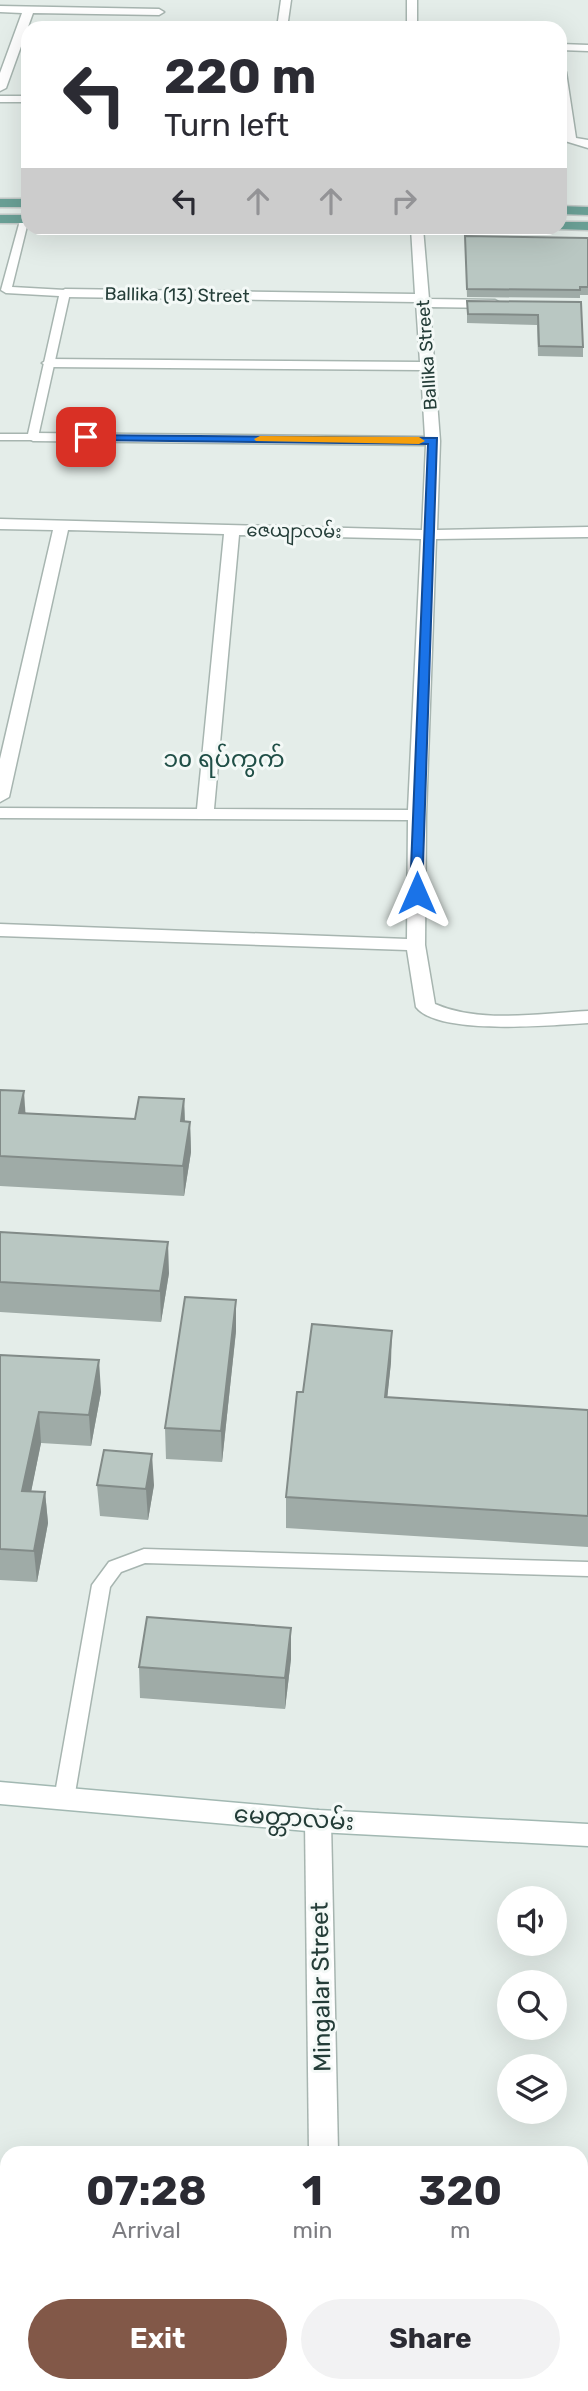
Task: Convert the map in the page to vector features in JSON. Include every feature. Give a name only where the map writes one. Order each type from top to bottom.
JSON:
[{"type":"main road","points":[[0,203],[21,203]]},
{"type":"main road","points":[[567,210],[588,211]]},
{"type":"main road","points":[[0,219],[21,219]]},
{"type":"main road","points":[[567,226],[588,226]]},
{"type":"street","points":[[156,21],[163,0]]},
{"type":"street","points":[[283,21],[286,0]]},
{"type":"street","points":[[412,0],[412,21]]},
{"type":"street","points":[[0,9],[159,12]]},
{"type":"street","points":[[25,21],[29,9]]},
{"type":"street","points":[[0,89],[21,31]]},
{"type":"street","points":[[567,47],[588,48]]},
{"type":"street","points":[[0,99],[21,99]]},
{"type":"street","points":[[567,120],[570,141],[588,144]]},
{"type":"street","name":"Ballika Street","points":[[418,235],[433,441],[417,815],[416,945],[426,1007],[439,1016],[468,1020],[588,1017]]},
{"type":"street","name":"Ballika (13) Street","points":[[65,293],[505,304]]},
{"type":"street","points":[[49,363],[427,366]]},
{"type":"street","points":[[33,437],[433,441]]},
{"type":"street","name":"ဇေယျာလမ်း","points":[[0,524],[428,534],[588,532]]},
{"type":"street","points":[[0,797],[61,526]]},
{"type":"street","points":[[205,813],[232,530]]},
{"type":"street","points":[[0,813],[417,815]]},
{"type":"street","points":[[0,930],[416,945]]},
{"type":"street","name":"မေတ္တာလမ်း","points":[[0,1793],[318,1821],[588,1835]]},
{"type":"street","name":"Mingalar Street","points":[[318,1821],[324,2146]]},
{"type":"lane","name":"Ballika (13) Street","points":[[21,235],[6,290],[65,293]]},
{"type":"lane","points":[[0,437],[33,437],[65,293]]},
{"type":"lane","points":[[64,1799],[101,1585],[115,1567],[144,1556],[588,1569]]},
{"type":"building","points":[[465,236],[588,238],[588,287],[580,287],[580,290],[467,289]]},
{"type":"building","points":[[467,301],[581,302],[583,347],[539,346],[538,315],[468,314]]},
{"type":"building","points":[[0,1090],[24,1091],[19,1113],[135,1119],[139,1097],[184,1099],[181,1121],[190,1122],[183,1166],[0,1156]]},
{"type":"building","points":[[0,1232],[168,1242],[160,1291],[0,1282]]},
{"type":"building","points":[[185,1297],[236,1300],[221,1431],[165,1428]]},
{"type":"building","points":[[312,1324],[392,1331],[385,1397],[588,1410],[588,1516],[286,1497],[297,1392],[303,1392]]},
{"type":"building","points":[[0,1355],[99,1360],[89,1415],[39,1412],[22,1491],[45,1492],[34,1551],[0,1549]]},
{"type":"building","points":[[104,1450],[152,1454],[146,1489],[97,1485]]},
{"type":"building","points":[[147,1617],[291,1628],[285,1678],[139,1667]]},
{"type":"slow traffic","points":[[260,439],[419,441]]},
{"type":"district","name":"၁o ရပ်ကွက်","points":[[224,759]]},
{"type":"route","points":[[86,437],[433,441],[417,815],[417,893]]}]
